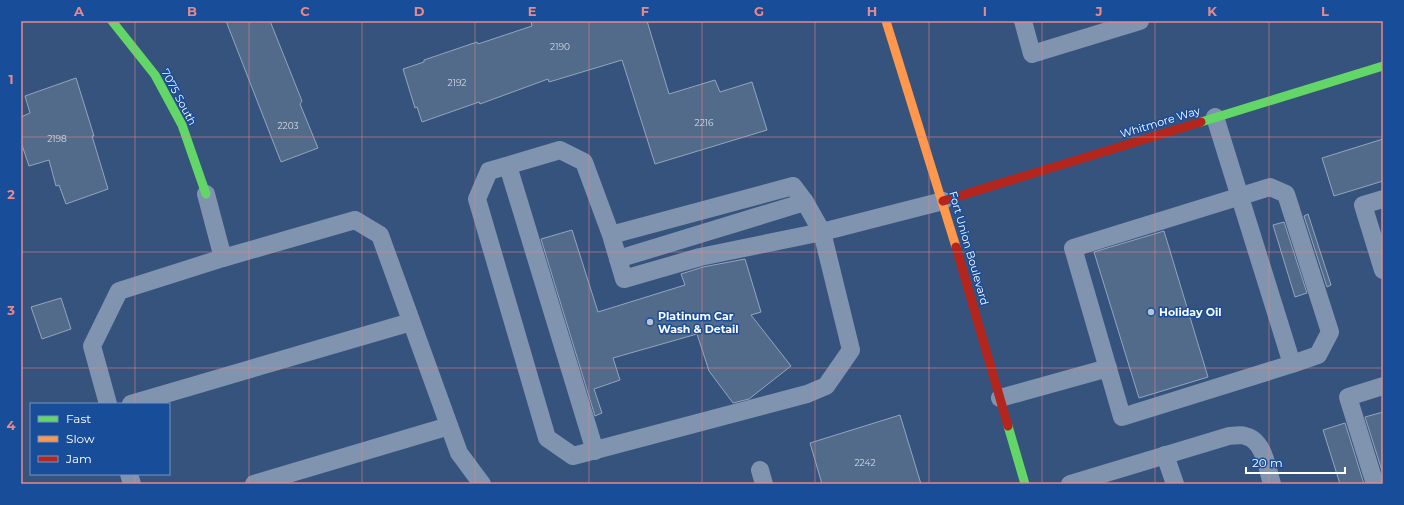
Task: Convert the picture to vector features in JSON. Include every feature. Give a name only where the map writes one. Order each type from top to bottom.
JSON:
[{"type":"street","name":"7075 South","points":[[112,21],[155,75],[182,125],[206,194]]},
{"type":"street","name":"Fort Union Boulevard","points":[[886,21],[943,201],[1025,484]]},
{"type":"street","name":"Whitmore Way","points":[[943,201],[1383,66]]},
{"type":"lane","points":[[1023,21],[1032,54],[1140,21]]},
{"type":"lane","points":[[1215,117],[1292,364]]},
{"type":"lane","points":[[611,235],[793,186],[805,202],[822,232],[851,350],[826,386],[807,394],[573,456],[547,438],[476,199],[489,171],[560,150],[584,162],[611,235],[624,279],[700,257],[822,232],[943,201]]},
{"type":"lane","points":[[508,166],[596,450]]},
{"type":"lane","points":[[1270,187],[1286,194],[1330,332],[1318,355],[1292,364],[1122,417],[1073,248],[1270,187]]},
{"type":"lane","points":[[206,194],[223,258]]},
{"type":"lane","points":[[1383,199],[1363,205],[1383,270]]},
{"type":"lane","points":[[618,259],[805,202]]},
{"type":"lane","points":[[108,403],[92,346],[119,291],[223,258],[355,220],[380,234],[459,453],[482,484]]},
{"type":"lane","points":[[134,403],[412,322]]},
{"type":"lane","points":[[1000,398],[1108,368]]},
{"type":"lane","points":[[1375,484],[1348,397],[1383,386]]},
{"type":"lane","points":[[254,484],[449,426]]},
{"type":"lane","points":[[1070,484],[1229,436],[1245,436],[1256,442],[1263,454],[1272,484]]},
{"type":"lane","points":[[1166,455],[1174,484]]},
{"type":"building","points":[[226,21],[270,21],[302,101],[300,104],[318,148],[281,162]]},
{"type":"building","points":[[531,21],[647,21],[669,94],[715,80],[720,92],[752,82],[767,130],[655,164],[622,60],[549,82],[548,79],[480,104],[479,102],[422,122],[417,107],[415,108],[403,69],[424,62],[424,60],[477,42],[478,44],[532,26]]},
{"type":"building","points":[[76,78],[94,136],[92,136],[108,189],[66,204],[59,185],[56,186],[49,160],[29,166],[21,142],[21,117],[30,113],[25,96]]},
{"type":"building","points":[[1383,139],[1383,181],[1334,196],[1322,158]]},
{"type":"building","points":[[1308,214],[1331,285],[1327,287],[1304,216]]},
{"type":"building","points":[[1284,222],[1307,293],[1295,297],[1273,225]]},
{"type":"building","name":"Platinum Car Wash & Detail","points":[[572,230],[598,312],[685,285],[681,274],[703,267],[745,259],[761,312],[751,315],[791,366],[749,399],[733,403],[709,371],[697,334],[613,358],[620,380],[594,389],[602,413],[595,416],[541,239]]},
{"type":"building","name":"Holiday Oil","points":[[1164,231],[1208,377],[1139,398],[1094,252]]},
{"type":"building","points":[[61,298],[71,329],[42,339],[31,307]]},
{"type":"building","points":[[1383,412],[1383,474],[1365,417]]},
{"type":"building","points":[[900,415],[921,484],[822,484],[810,443]]},
{"type":"building","points":[[1345,423],[1364,484],[1340,484],[1323,430]]},
{"type":"traffic: fast","points":[[112,21],[155,75],[182,125],[206,194]]},
{"type":"traffic: fast","points":[[1201,122],[1383,66]]},
{"type":"traffic: fast","points":[[1008,426],[1025,484]]},
{"type":"traffic: slow","points":[[886,21],[956,247]]},
{"type":"traffic: jam","points":[[943,201],[1201,122]]},
{"type":"traffic: jam","points":[[956,247],[1008,426]]},
{"type":"place","name":"Holiday Oil","points":[[1151,312]]},
{"type":"place","name":"Platinum Car Wash & Detail","points":[[650,322]]}]
